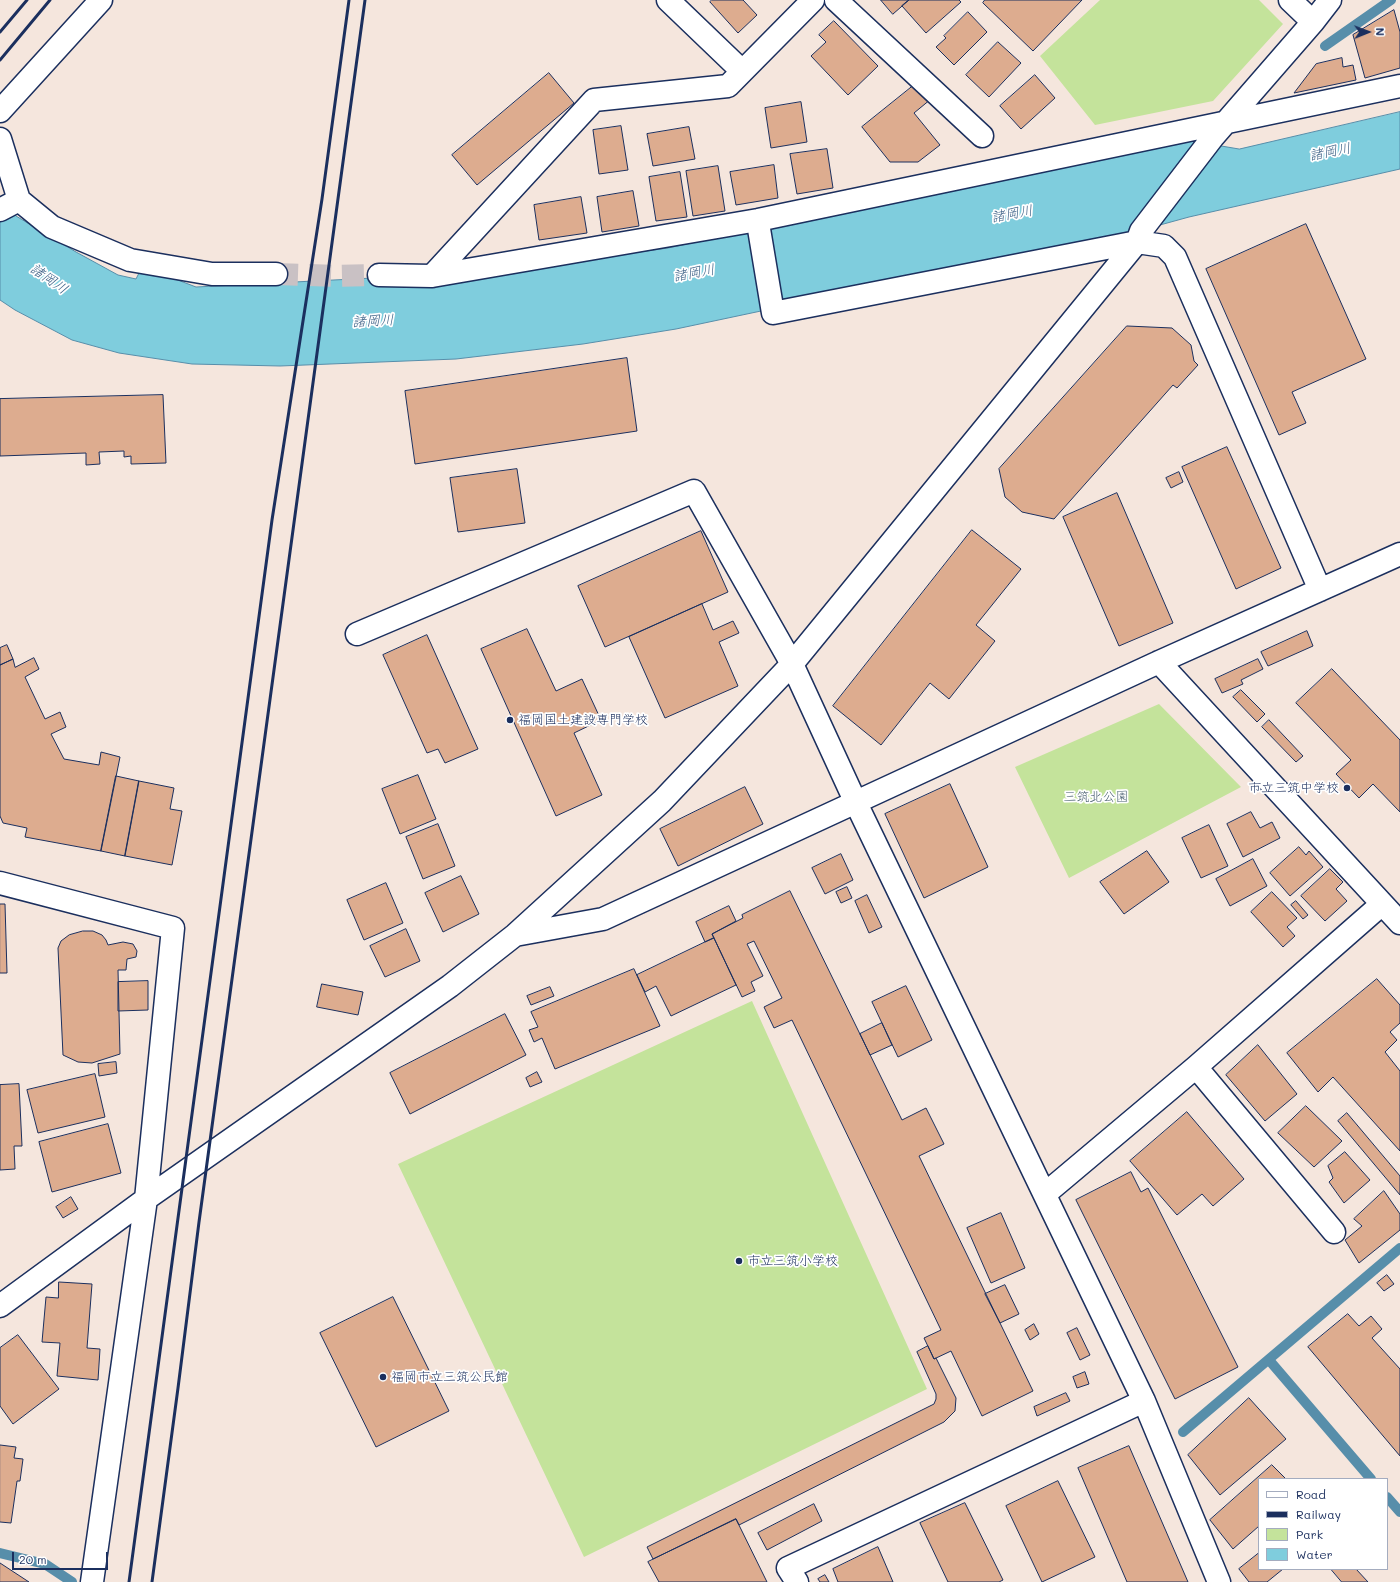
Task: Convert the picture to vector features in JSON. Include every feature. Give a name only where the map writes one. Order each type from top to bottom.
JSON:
[{"type":"street","points":[[0,111],[101,0]]},
{"type":"street","points":[[668,0],[742,71]]},
{"type":"street","points":[[432,276],[594,100],[728,86],[813,0]]},
{"type":"street","points":[[836,0],[982,136]]},
{"type":"street","points":[[1290,0],[1313,22]]},
{"type":"street","points":[[0,1306],[146,1199],[450,986],[515,935],[662,801],[792,664],[1139,236],[1218,130],[1313,22],[1330,0]]},
{"type":"street","points":[[380,275],[432,276],[758,220],[1218,130],[1400,86]]},
{"type":"street","points":[[0,139],[19,200],[52,227],[130,260],[212,274],[276,274]]},
{"type":"street","points":[[0,210],[19,200]]},
{"type":"street","points":[[758,223],[774,313],[1139,236],[1164,246],[1175,257],[1320,590]]},
{"type":"street","points":[[357,634],[694,491],[792,664],[856,803],[1144,1401],[1219,1582]]},
{"type":"street","points":[[515,935],[603,919],[1159,662],[1400,554]]},
{"type":"street","points":[[1159,662],[1400,923]]},
{"type":"street","points":[[0,884],[173,928],[146,1199],[92,1582]]},
{"type":"street","points":[[1045,1194],[1196,1067],[1382,904]]},
{"type":"street","points":[[1196,1067],[1334,1232]]},
{"type":"street","points":[[797,1582],[788,1568],[1144,1401]]},
{"type":"green space","points":[[1100,0],[1259,0],[1283,24],[1213,101],[1095,125],[1040,56]]},
{"type":"green space","name":"三筑北公園","points":[[1159,704],[1241,787],[1069,878],[1015,767]]},
{"type":"green space","points":[[752,1001],[927,1389],[584,1557],[398,1164]]},
{"type":"water","name":"諸岡川","points":[[1400,112],[1400,169],[1189,217],[1109,239],[789,301],[761,311],[676,329],[583,344],[456,359],[280,366],[192,364],[119,353],[72,340],[15,310],[0,300],[0,200],[16,216],[76,252],[118,275],[136,279],[140,271],[162,274],[196,287],[491,272],[668,248],[1180,139],[1239,149]]},
{"type":"building","points":[[712,0],[743,0],[757,15],[738,33],[710,2]]},
{"type":"building","points":[[881,0],[909,0],[893,14]]},
{"type":"building","points":[[909,0],[959,0],[961,2],[926,33],[902,6]]},
{"type":"building","points":[[985,0],[1082,0],[1033,51],[983,3]]},
{"type":"building","points":[[1394,10],[1400,32],[1400,68],[1365,78],[1353,35]]},
{"type":"building","points":[[968,12],[987,32],[954,65],[936,47],[946,38],[944,36]]},
{"type":"building","points":[[834,21],[878,66],[848,95],[811,56],[826,42],[819,35]]},
{"type":"building","points":[[998,42],[1021,63],[989,97],[966,75]]},
{"type":"building","points":[[1342,58],[1343,67],[1353,65],[1356,80],[1294,93],[1316,64]]},
{"type":"building","points":[[549,73],[574,103],[477,185],[452,155]]},
{"type":"building","points":[[1035,75],[1055,98],[1021,129],[1000,106]]},
{"type":"building","points":[[918,82],[931,99],[914,113],[940,145],[918,162],[890,162],[862,127]]},
{"type":"building","points":[[801,102],[807,142],[771,148],[765,108]]},
{"type":"building","points":[[621,126],[628,170],[599,174],[593,130]]},
{"type":"building","points":[[689,127],[695,159],[653,166],[647,134]]},
{"type":"building","points":[[827,149],[833,188],[797,194],[790,154]]},
{"type":"building","points":[[774,165],[778,198],[736,205],[730,172]]},
{"type":"building","points":[[718,166],[725,211],[693,216],[686,171]]},
{"type":"building","points":[[680,172],[687,217],[656,221],[649,177]]},
{"type":"building","points":[[633,191],[639,226],[602,232],[597,197]]},
{"type":"building","points":[[581,197],[587,233],[539,240],[534,205]]},
{"type":"building","points":[[1306,224],[1366,359],[1292,392],[1306,423],[1279,435],[1206,269]]},
{"type":"building","points":[[1127,326],[1172,328],[1191,345],[1194,361],[1198,365],[1177,388],[1173,385],[1054,519],[1022,512],[1005,497],[999,469]]},
{"type":"building","points":[[627,358],[637,431],[415,464],[405,391]]},
{"type":"building","points":[[163,395],[166,463],[131,464],[131,456],[124,457],[124,451],[99,452],[100,464],[86,465],[86,453],[0,456],[0,399]]},
{"type":"building","points":[[1227,447],[1281,568],[1236,589],[1182,467]]},
{"type":"building","points":[[517,469],[525,523],[458,532],[450,478]]},
{"type":"building","points":[[1179,472],[1183,482],[1171,488],[1166,478]]},
{"type":"building","points":[[1117,493],[1173,623],[1119,646],[1063,517]]},
{"type":"building","points":[[972,530],[1021,569],[976,625],[995,641],[949,699],[930,683],[881,745],[833,706]]},
{"type":"building","points":[[701,531],[728,592],[605,647],[578,586]]},
{"type":"building","points":[[702,604],[713,630],[733,621],[739,633],[719,642],[738,686],[665,718],[629,637]]},
{"type":"building","points":[[527,629],[556,691],[582,679],[601,720],[574,733],[602,795],[556,816],[481,649]]},
{"type":"building","points":[[1307,631],[1313,646],[1268,666],[1261,652]]},
{"type":"building","points":[[427,635],[478,749],[445,763],[438,749],[427,753],[383,655]]},
{"type":"building","points":[[7,645],[13,659],[0,665],[0,648]]},
{"type":"building","points":[[34,658],[39,669],[25,677],[45,719],[60,712],[66,727],[51,734],[64,759],[99,765],[101,752],[120,757],[101,851],[25,837],[27,828],[3,823],[0,816],[0,665],[13,659],[15,667]]},
{"type":"building","points":[[1258,659],[1263,669],[1241,680],[1243,684],[1222,693],[1215,679]]},
{"type":"building","points":[[1332,669],[1400,740],[1400,812],[1373,784],[1359,798],[1336,774],[1351,760],[1296,703]]},
{"type":"building","points":[[1241,690],[1265,714],[1257,722],[1233,697]]},
{"type":"building","points":[[1269,720],[1303,756],[1296,762],[1262,727]]},
{"type":"building","points":[[418,775],[436,819],[400,834],[382,789]]},
{"type":"building","points":[[116,776],[139,781],[125,856],[101,851]]},
{"type":"building","points":[[139,781],[174,788],[170,809],[182,811],[172,865],[125,856]]},
{"type":"building","points":[[950,784],[988,867],[924,898],[885,814]]},
{"type":"building","points":[[745,787],[763,824],[678,866],[660,829]]},
{"type":"building","points":[[1251,812],[1260,828],[1272,822],[1280,838],[1243,857],[1227,824]]},
{"type":"building","points":[[438,824],[455,866],[423,879],[406,837]]},
{"type":"building","points":[[1209,825],[1228,866],[1201,878],[1182,838]]},
{"type":"building","points":[[1299,847],[1306,855],[1309,851],[1323,867],[1290,896],[1270,873]]},
{"type":"building","points":[[1147,851],[1169,882],[1124,914],[1100,882]]},
{"type":"building","points":[[841,854],[853,880],[825,894],[812,868]]},
{"type":"building","points":[[1253,859],[1267,886],[1230,906],[1216,879]]},
{"type":"building","points":[[1330,869],[1343,882],[1336,889],[1347,901],[1325,921],[1301,896]]},
{"type":"building","points":[[461,876],[479,914],[443,932],[425,893]]},
{"type":"building","points":[[386,883],[403,923],[364,940],[347,900]]},
{"type":"building","points":[[847,887],[852,898],[841,903],[836,892]]},
{"type":"building","points":[[790,891],[902,1120],[926,1108],[944,1144],[919,1156],[1033,1391],[982,1416],[951,1351],[934,1359],[924,1338],[941,1330],[792,1020],[774,1028],[764,1007],[782,998],[754,941],[747,944],[763,976],[751,982],[755,991],[742,997],[712,934],[743,918],[742,915]]},
{"type":"building","points":[[1272,892],[1297,918],[1287,927],[1295,936],[1283,947],[1251,912]]},
{"type":"building","points":[[867,895],[882,927],[869,933],[855,901]]},
{"type":"building","points":[[1296,901],[1308,915],[1303,919],[1291,905]]},
{"type":"building","points":[[0,904],[5,904],[7,973],[0,973]]},
{"type":"building","points":[[729,906],[736,921],[712,934],[714,938],[705,942],[696,922]]},
{"type":"building","points":[[406,929],[420,961],[385,977],[370,946]]},
{"type":"building","points":[[83,931],[93,931],[102,935],[108,945],[123,942],[133,944],[137,951],[136,957],[127,959],[126,970],[118,970],[120,1054],[92,1063],[78,1062],[63,1055],[58,948],[61,941],[69,935]]},
{"type":"building","points":[[714,938],[736,985],[671,1016],[656,986],[645,992],[637,975]]},
{"type":"building","points":[[634,969],[660,1026],[555,1069],[542,1038],[534,1042],[529,1030],[538,1027],[531,1012]]},
{"type":"building","points":[[1377,979],[1400,1005],[1400,1023],[1390,1032],[1397,1040],[1385,1052],[1400,1071],[1400,1151],[1333,1077],[1318,1092],[1287,1053]]},
{"type":"building","points":[[148,981],[148,1010],[118,1011],[118,982]]},
{"type":"building","points":[[322,984],[363,992],[358,1015],[317,1007]]},
{"type":"building","points":[[906,986],[932,1040],[898,1057],[872,1002]]},
{"type":"building","points":[[550,987],[554,996],[531,1005],[527,996]]},
{"type":"building","points":[[505,1014],[526,1055],[410,1114],[390,1073]]},
{"type":"building","points":[[882,1023],[892,1045],[870,1055],[860,1034]]},
{"type":"building","points":[[1258,1045],[1297,1094],[1265,1121],[1226,1075]]},
{"type":"building","points":[[116,1062],[117,1073],[99,1076],[98,1064]]},
{"type":"building","points":[[537,1072],[542,1082],[530,1087],[526,1078]]},
{"type":"building","points":[[95,1074],[105,1117],[38,1133],[27,1090]]},
{"type":"building","points":[[19,1084],[22,1146],[14,1146],[15,1169],[0,1170],[0,1085]]},
{"type":"building","points":[[1306,1106],[1342,1141],[1314,1167],[1278,1133]]},
{"type":"building","points":[[1187,1112],[1244,1179],[1213,1206],[1202,1194],[1177,1215],[1130,1161]]},
{"type":"building","points":[[1347,1113],[1400,1176],[1400,1195],[1338,1121]]},
{"type":"building","points":[[108,1124],[121,1173],[52,1192],[39,1142]]},
{"type":"building","points":[[1345,1152],[1370,1180],[1344,1203],[1329,1182],[1333,1178],[1328,1166]]},
{"type":"building","points":[[1131,1172],[1141,1192],[1148,1188],[1238,1367],[1175,1399],[1076,1200]]},
{"type":"building","points":[[1384,1191],[1400,1214],[1400,1230],[1359,1263],[1345,1240],[1362,1226],[1354,1219]]},
{"type":"building","points":[[71,1197],[78,1209],[63,1218],[56,1207]]},
{"type":"building","points":[[1001,1213],[1025,1268],[991,1283],[967,1228]]},
{"type":"building","points":[[1387,1275],[1394,1284],[1384,1291],[1377,1283]]},
{"type":"building","points":[[59,1282],[92,1284],[87,1348],[100,1349],[98,1380],[57,1376],[60,1343],[42,1342],[46,1297],[58,1298]]},
{"type":"building","points":[[1005,1285],[1019,1314],[1000,1323],[985,1294]]},
{"type":"building","points":[[393,1297],[449,1411],[376,1447],[320,1333]]},
{"type":"building","points":[[1348,1314],[1359,1326],[1371,1316],[1382,1329],[1372,1338],[1400,1369],[1400,1456],[1308,1347]]},
{"type":"building","points":[[1034,1324],[1039,1334],[1030,1340],[1025,1330]]},
{"type":"building","points":[[1077,1328],[1090,1355],[1080,1360],[1067,1333]]},
{"type":"building","points":[[18,1335],[59,1389],[13,1424],[0,1406],[0,1348]]},
{"type":"building","points":[[928,1346],[934,1359],[936,1358],[956,1398],[955,1411],[944,1422],[739,1525],[736,1519],[653,1559],[647,1547],[934,1404],[936,1394],[917,1352]]},
{"type":"building","points":[[1085,1372],[1089,1384],[1077,1388],[1073,1377]]},
{"type":"building","points":[[1066,1393],[1070,1401],[1037,1416],[1034,1407]]},
{"type":"building","points":[[1249,1398],[1286,1439],[1220,1495],[1188,1455]]},
{"type":"building","points":[[0,1445],[16,1447],[14,1458],[23,1459],[20,1481],[17,1481],[11,1523],[0,1522]]},
{"type":"building","points":[[1129,1446],[1188,1582],[1127,1582],[1078,1468]]},
{"type":"building","points":[[1272,1465],[1285,1478],[1258,1478],[1258,1527],[1233,1549],[1210,1520]]},
{"type":"building","points":[[1058,1481],[1095,1557],[1042,1582],[1006,1506]]},
{"type":"building","points":[[965,1503],[1003,1580],[999,1582],[948,1582],[920,1523]]},
{"type":"building","points":[[814,1504],[822,1521],[767,1550],[758,1533]]},
{"type":"building","points":[[736,1519],[767,1582],[659,1582],[648,1562]]},
{"type":"building","points":[[878,1547],[893,1582],[838,1582],[833,1569]]},
{"type":"building","points":[[1258,1554],[1258,1570],[1282,1570],[1267,1582],[1249,1582],[1239,1569]]},
{"type":"building","points":[[0,1563],[29,1582],[0,1582]]},
{"type":"building","points":[[1332,1570],[1357,1570],[1368,1582],[1342,1582]]},
{"type":"building","points":[[825,1575],[829,1582],[820,1582],[818,1579]]},
{"type":"waterway","points":[[1325,46],[1391,0]]},
{"type":"waterway","points":[[1183,1432],[1400,1248]]},
{"type":"waterway","points":[[1269,1360],[1370,1478]]},
{"type":"waterway","points":[[1388,1498],[1400,1512]]},
{"type":"waterway","points":[[0,1553],[45,1564],[72,1582]]},
{"type":"tunnel","points":[[276,274],[336,276],[379,275]]},
{"type":"railway","points":[[0,32],[27,0]]},
{"type":"railway","points":[[0,60],[50,0]]},
{"type":"railway","points":[[129,1582],[272,520],[322,199],[349,0]]},
{"type":"railway","points":[[152,1582],[199,1222],[365,0]]},
{"type":"place","name":"福岡国土建設専門学校","points":[[510,720]]},
{"type":"place","name":"市立三筑中学校","points":[[1347,788]]},
{"type":"place","name":"市立三筑小学校","points":[[739,1261]]},
{"type":"place","name":"福岡市立三筑公民館","points":[[383,1377]]}]
